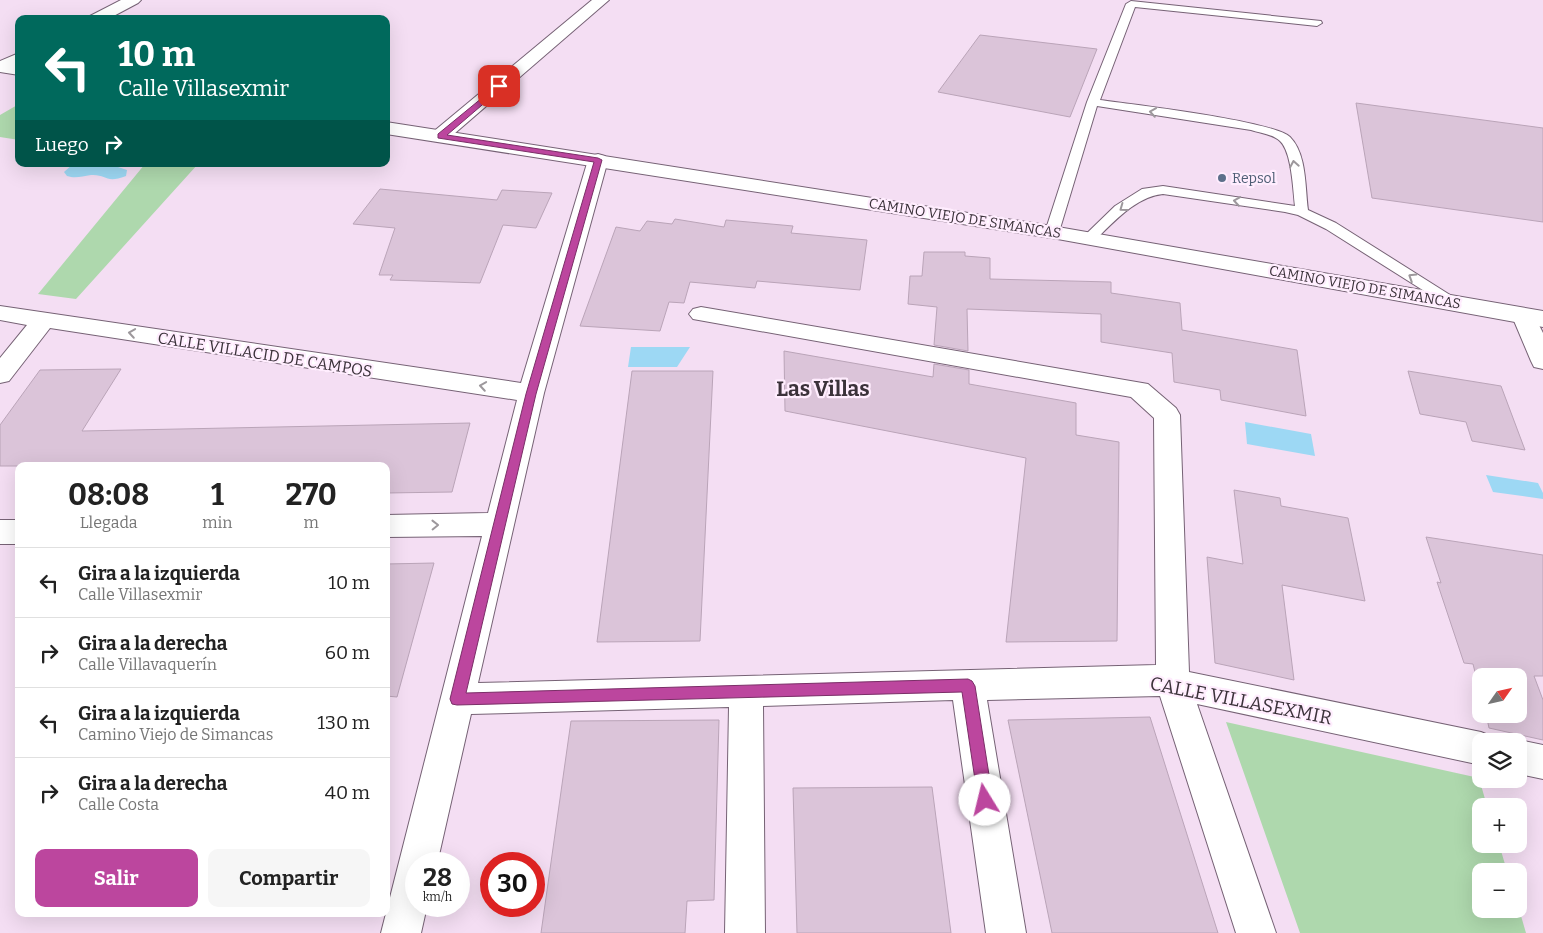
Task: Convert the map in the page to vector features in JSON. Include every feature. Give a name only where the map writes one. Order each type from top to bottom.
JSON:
[{"type":"street","points":[[104,15],[133,0]]},
{"type":"street","points":[[440,136],[602,0]]},
{"type":"street","points":[[0,67],[15,66]]},
{"type":"street","points":[[0,79],[15,68]]},
{"type":"street","name":"CAMINO VIEJO DE SIMANCAS","points":[[390,129],[1089,238],[1534,317]]},
{"type":"street","points":[[421,852],[531,394],[598,160]]},
{"type":"street","name":"CALLE VILLACID DE CAMPOS","points":[[0,313],[531,394]]},
{"type":"street","points":[[701,314],[1139,390],[1167,415],[1174,684],[1256,933]]},
{"type":"street","points":[[1534,317],[1543,361]]},
{"type":"street","points":[[0,375],[44,320]]},
{"type":"street","points":[[390,526],[500,524]]},
{"type":"street","points":[[0,532],[15,532]]},
{"type":"street","name":"CALLE VILLASEXMIR","points":[[457,699],[1155,680],[1472,747]]},
{"type":"street","points":[[968,686],[1006,933]]},
{"type":"street","points":[[745,933],[746,692]]},
{"type":"street","points":[[1527,759],[1543,762]]},
{"type":"street","points":[[401,933],[405,916]]},
{"type":"lane","points":[[1052,232],[1093,102],[1132,2],[1316,23]]},
{"type":"lane","points":[[1093,102],[1251,127],[1283,138],[1292,148],[1302,212]]},
{"type":"lane","points":[[1089,238],[1120,209],[1140,196],[1147,192],[1163,190],[1302,212],[1331,226],[1453,303]]},
{"type":"green space","points":[[15,106],[15,139],[0,137],[0,115]]},
{"type":"green space","points":[[143,167],[195,167],[76,299],[38,294]]},
{"type":"green space","points":[[1226,722],[1472,776],[1472,788],[1482,788],[1485,798],[1472,798],[1472,853],[1502,853],[1505,863],[1472,863],[1472,918],[1522,918],[1526,933],[1300,933]]},
{"type":"water","points":[[70,167],[118,167],[127,170],[126,176],[114,179],[96,175],[70,177],[64,172]]},
{"type":"water","points":[[631,347],[690,347],[677,367],[628,367]]},
{"type":"water","points":[[1245,422],[1311,434],[1315,456],[1247,444]]},
{"type":"water","points":[[1486,475],[1538,483],[1543,493],[1543,499],[1493,492]]},
{"type":"building","points":[[980,35],[1097,49],[1070,117],[938,92]]},
{"type":"building","points":[[1356,103],[1543,128],[1543,222],[1372,198]]},
{"type":"building","points":[[380,189],[497,200],[502,190],[552,193],[536,228],[503,225],[480,283],[390,280],[393,275],[379,275],[395,228],[353,224]]},
{"type":"building","points":[[675,219],[724,227],[726,220],[793,226],[791,233],[867,240],[860,290],[757,281],[755,288],[690,282],[684,303],[669,302],[660,331],[580,326],[616,227],[640,231],[647,221],[672,224]]},
{"type":"building","points":[[924,252],[965,252],[965,256],[990,258],[990,279],[1111,282],[1111,293],[1180,303],[1182,330],[1297,350],[1306,416],[1221,400],[1220,390],[1174,382],[1172,353],[1101,342],[1101,314],[967,309],[968,351],[934,345],[937,307],[908,304],[910,276],[922,276]]},
{"type":"building","points":[[784,351],[933,377],[934,364],[969,370],[969,384],[1076,403],[1076,435],[1119,442],[1117,641],[1006,642],[1026,458],[785,411]]},
{"type":"building","points":[[121,369],[82,431],[470,423],[452,492],[390,493],[390,462],[15,462],[15,466],[0,466],[0,425],[40,370]]},
{"type":"building","points":[[632,371],[713,371],[700,641],[597,642]]},
{"type":"building","points":[[1408,371],[1501,386],[1525,450],[1472,441],[1466,422],[1420,414]]},
{"type":"building","points":[[1234,490],[1280,498],[1281,506],[1348,518],[1365,601],[1282,585],[1294,680],[1215,663],[1207,557],[1243,564]]},
{"type":"building","points":[[1426,537],[1543,555],[1543,676],[1534,676],[1543,700],[1543,740],[1527,736],[1527,733],[1512,733],[1489,728],[1488,723],[1528,722],[1528,668],[1474,668],[1473,664],[1464,663],[1437,582],[1441,583]]},
{"type":"building","points":[[434,563],[397,697],[390,696],[390,564]]},
{"type":"building","points":[[1150,717],[1218,933],[1052,933],[1008,720]]},
{"type":"building","points":[[719,720],[714,900],[687,901],[685,933],[541,933],[543,917],[545,917],[545,905],[571,721]]},
{"type":"building","points":[[932,787],[951,933],[797,933],[793,788]]},
{"type":"place","name":"Repsol","points":[[1222,178]]},
{"type":"district","name":"Las Villas","points":[[823,389]]},
{"type":"route","points":[[499,86],[440,136],[598,160],[531,394],[457,699],[968,686],[985,800]]}]
